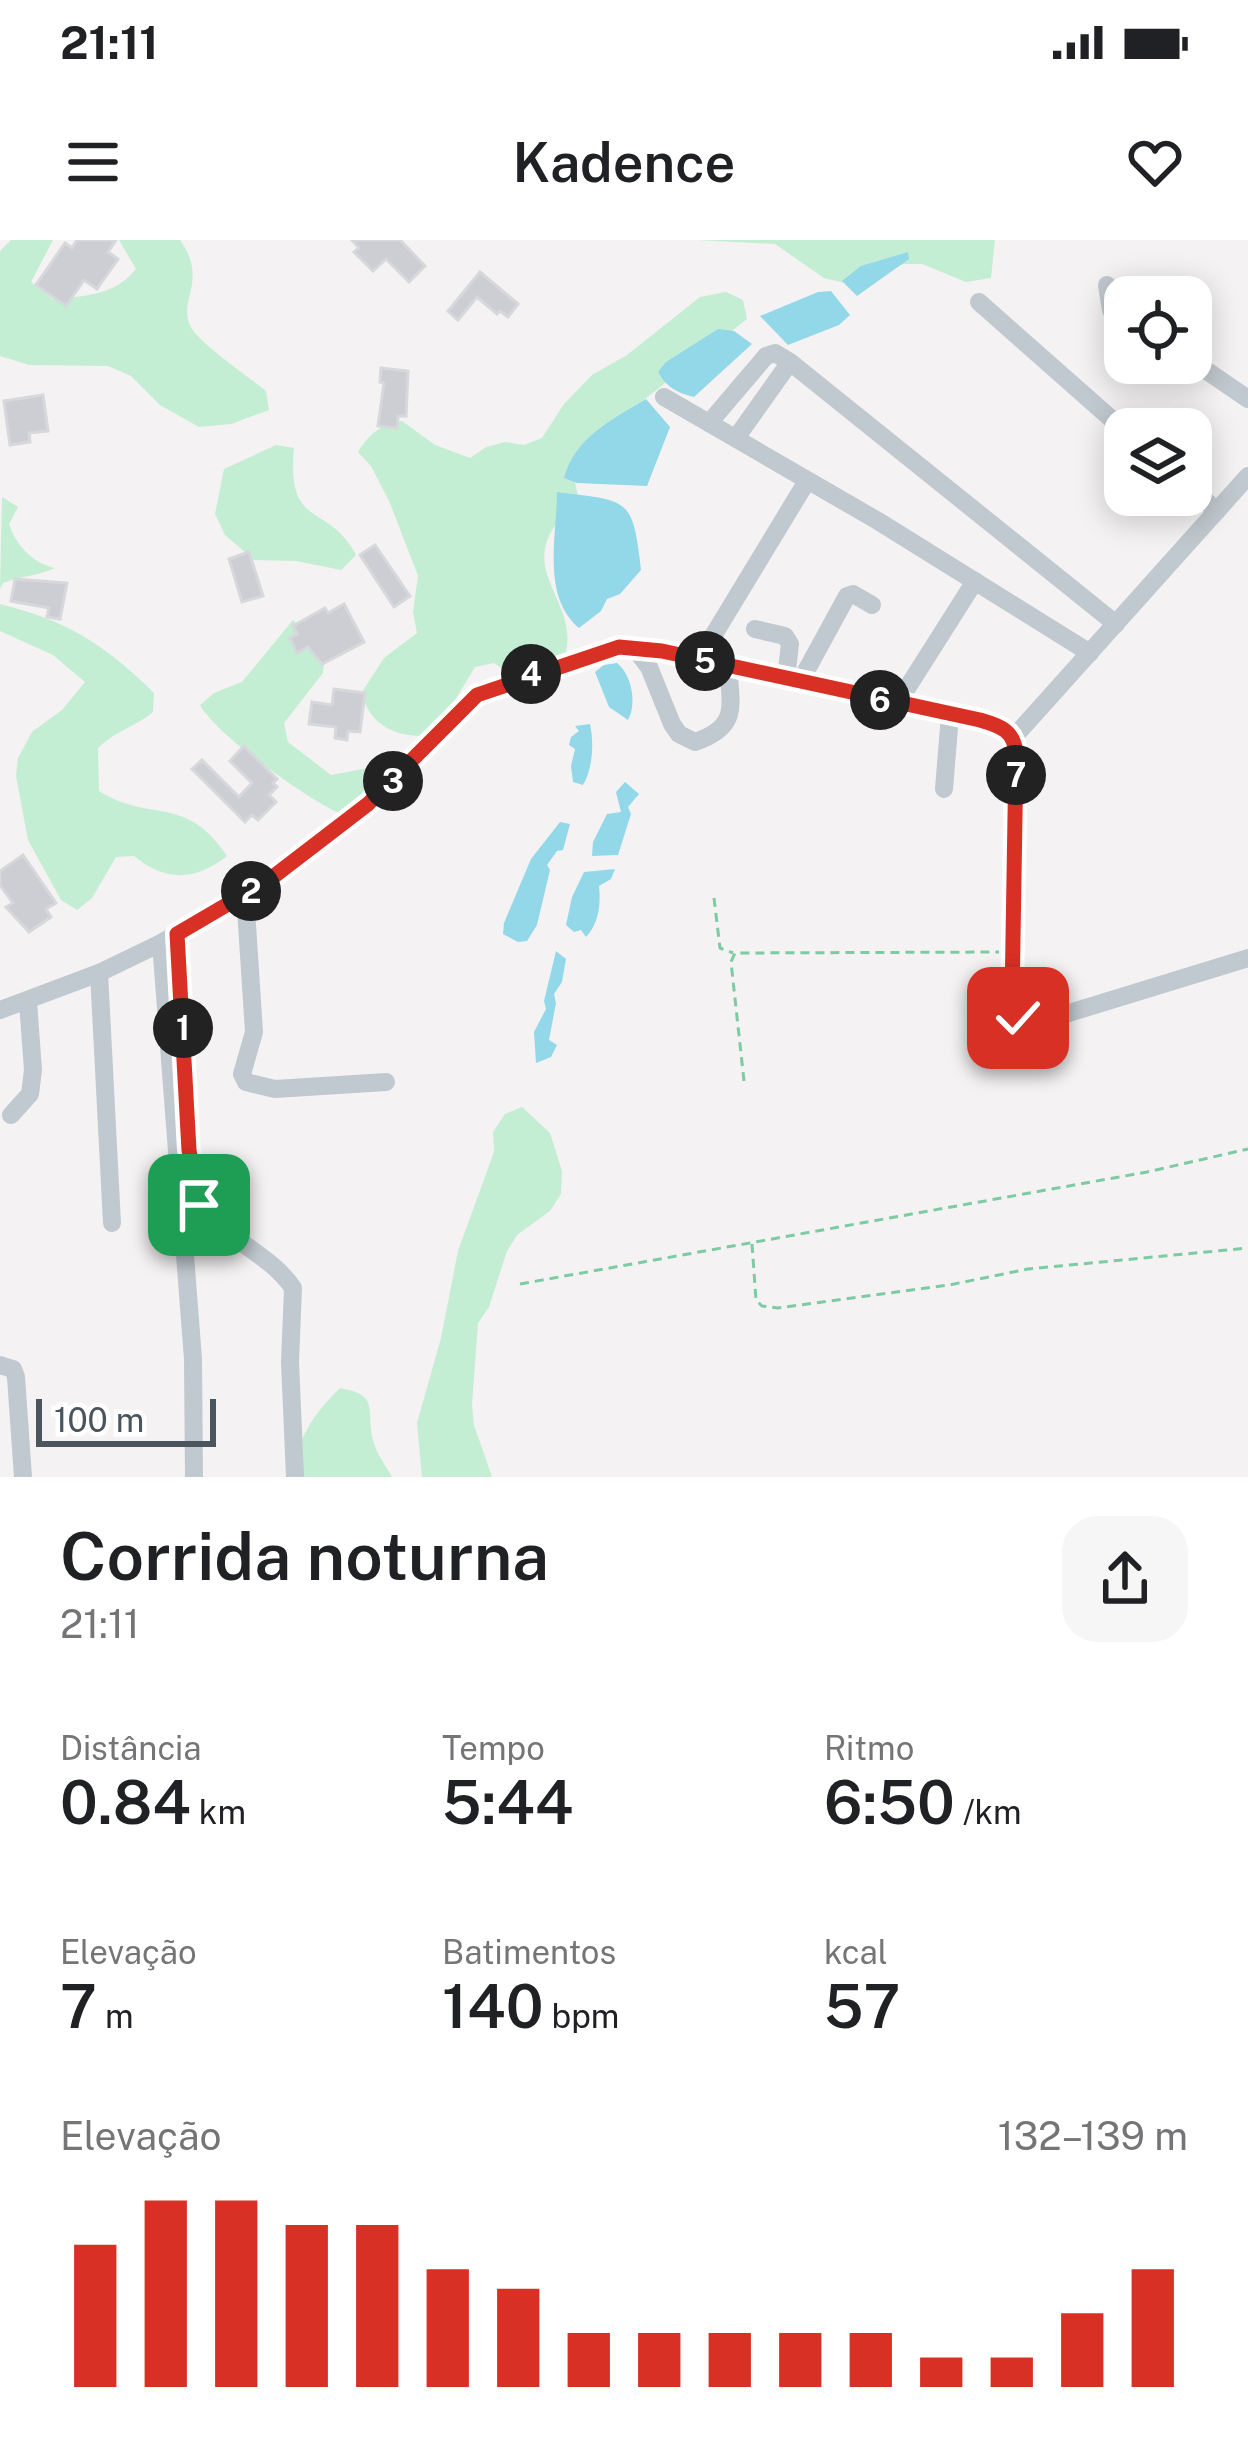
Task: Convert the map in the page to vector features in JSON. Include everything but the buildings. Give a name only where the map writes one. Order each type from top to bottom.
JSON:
[{"type":"street","points":[[979,302],[1104,412]]},
{"type":"street","points":[[709,423],[766,356],[775,353],[1116,623]]},
{"type":"street","points":[[736,438],[790,362]]},
{"type":"street","points":[[1212,374],[1248,399]]},
{"type":"street","points":[[664,397],[1090,652]]},
{"type":"street","points":[[1013,738],[1248,476]]},
{"type":"street","points":[[699,659],[807,482]]},
{"type":"street","points":[[1212,507],[1217,511]]},
{"type":"street","points":[[897,704],[975,581]]},
{"type":"street","points":[[793,681],[847,596],[853,594],[872,605]]},
{"type":"street","points":[[755,629],[785,636],[793,681]]},
{"type":"street","points":[[633,646],[649,667],[672,724],[695,742],[720,733],[729,719],[728,666]]},
{"type":"street","points":[[0,1010],[99,973],[245,894],[368,804],[477,695],[607,650],[633,646],[1002,727],[1013,738],[1016,755],[1012,952],[1014,1013],[1021,1021],[1033,1024],[1248,958]]},
{"type":"street","points":[[944,789],[950,715]]},
{"type":"street","points":[[245,894],[254,1031],[242,1074],[246,1082],[275,1089],[386,1082]]},
{"type":"street","points":[[169,939],[193,1360],[194,1477]]},
{"type":"street","points":[[169,939],[195,1198],[293,1288],[290,1362],[295,1477]]},
{"type":"street","points":[[99,973],[112,1223]]},
{"type":"street","points":[[11,1115],[30,1094],[28,1002]]},
{"type":"street","points":[[0,1365],[13,1370],[16,1377],[22,1477]]},
{"type":"path","points":[[714,898],[723,951],[1012,952]]},
{"type":"path","points":[[735,953],[731,962],[744,1081]]},
{"type":"path","points":[[520,1284],[1124,1176],[1248,1149]]},
{"type":"path","points":[[752,1242],[756,1300],[778,1308],[949,1285],[1028,1269],[1248,1248]]},
{"type":"green space","points":[[11,240],[53,240],[31,282],[54,300],[99,293],[128,278],[136,269],[119,240],[180,240],[192,268],[187,309],[192,329],[266,391],[269,410],[231,424],[199,427],[160,405],[131,376],[108,366],[29,365],[0,356],[0,251]]},
{"type":"green space","points":[[697,240],[995,240],[991,278],[966,282],[922,264],[904,264],[845,283],[824,278],[775,244]]},
{"type":"green space","points":[[726,292],[743,300],[747,319],[623,416],[574,478],[578,496],[552,531],[544,558],[566,624],[565,655],[512,675],[494,663],[475,667],[434,735],[399,733],[379,722],[362,692],[384,658],[417,633],[413,612],[418,576],[390,503],[358,452],[367,440],[402,421],[435,445],[470,458],[486,447],[505,442],[524,445],[542,438],[564,404],[592,375],[627,355],[700,297]]},
{"type":"green space","points":[[276,445],[294,448],[293,474],[303,504],[334,528],[356,555],[341,570],[296,561],[254,560],[225,535],[215,514],[224,469]]},
{"type":"green space","points":[[2,497],[18,507],[9,524],[21,546],[39,562],[55,568],[3,583],[0,589]]},
{"type":"green space","points":[[0,604],[84,636],[154,693],[153,712],[98,748],[99,791],[118,801],[182,816],[212,836],[227,856],[203,870],[180,875],[158,870],[134,856],[116,857],[92,898],[77,910],[61,900],[28,840],[16,776],[18,758],[32,732],[62,710],[85,682],[53,655],[0,631]]},
{"type":"green space","points":[[293,620],[325,652],[323,673],[284,723],[288,742],[331,775],[389,764],[392,783],[341,814],[264,766],[224,733],[200,705],[214,693],[242,682]]},
{"type":"green space","points":[[522,1107],[550,1133],[562,1171],[561,1194],[550,1211],[517,1235],[478,1323],[472,1405],[492,1477],[422,1477],[417,1423],[441,1338],[458,1251],[494,1152],[493,1132],[505,1114]]},
{"type":"green space","points":[[340,1388],[366,1399],[374,1445],[392,1477],[291,1477],[308,1428]]},
{"type":"water","points":[[908,252],[909,259],[857,296],[842,281],[861,266]]},
{"type":"water","points":[[831,291],[850,315],[839,325],[788,345],[760,316],[818,292]]},
{"type":"water","points":[[718,329],[734,331],[752,344],[694,397],[669,386],[658,372],[666,362]]},
{"type":"water","points":[[646,399],[670,427],[647,486],[577,483],[564,478],[586,440]]},
{"type":"water","points":[[557,492],[613,501],[623,507],[635,528],[638,546],[641,570],[579,628],[567,615],[555,582]]},
{"type":"water","points":[[617,663],[631,690],[628,720],[609,707],[595,672]]},
{"type":"water","points":[[590,724],[592,755],[583,785],[573,782],[575,749],[569,745],[579,731],[575,726]]},
{"type":"water","points":[[625,782],[639,794],[628,807],[631,814],[618,855],[592,856],[593,842],[607,814],[621,812],[616,792]]},
{"type":"water","points":[[560,822],[570,824],[563,850],[547,865],[550,870],[537,925],[527,941],[518,942],[503,934],[504,923],[531,859]]},
{"type":"water","points":[[615,869],[611,879],[599,886],[598,913],[590,932],[586,937],[581,930],[574,932],[566,925],[584,872]]},
{"type":"water","points":[[556,951],[566,959],[562,982],[554,994],[549,1040],[557,1045],[551,1057],[536,1063],[534,1032],[546,1009]]},
{"type":"route","points":[[199,1205],[191,1180],[177,934],[269,880],[368,804],[477,695],[619,647],[662,651],[980,720],[1006,730],[1016,755],[1012,1000],[1018,1018]]}]
